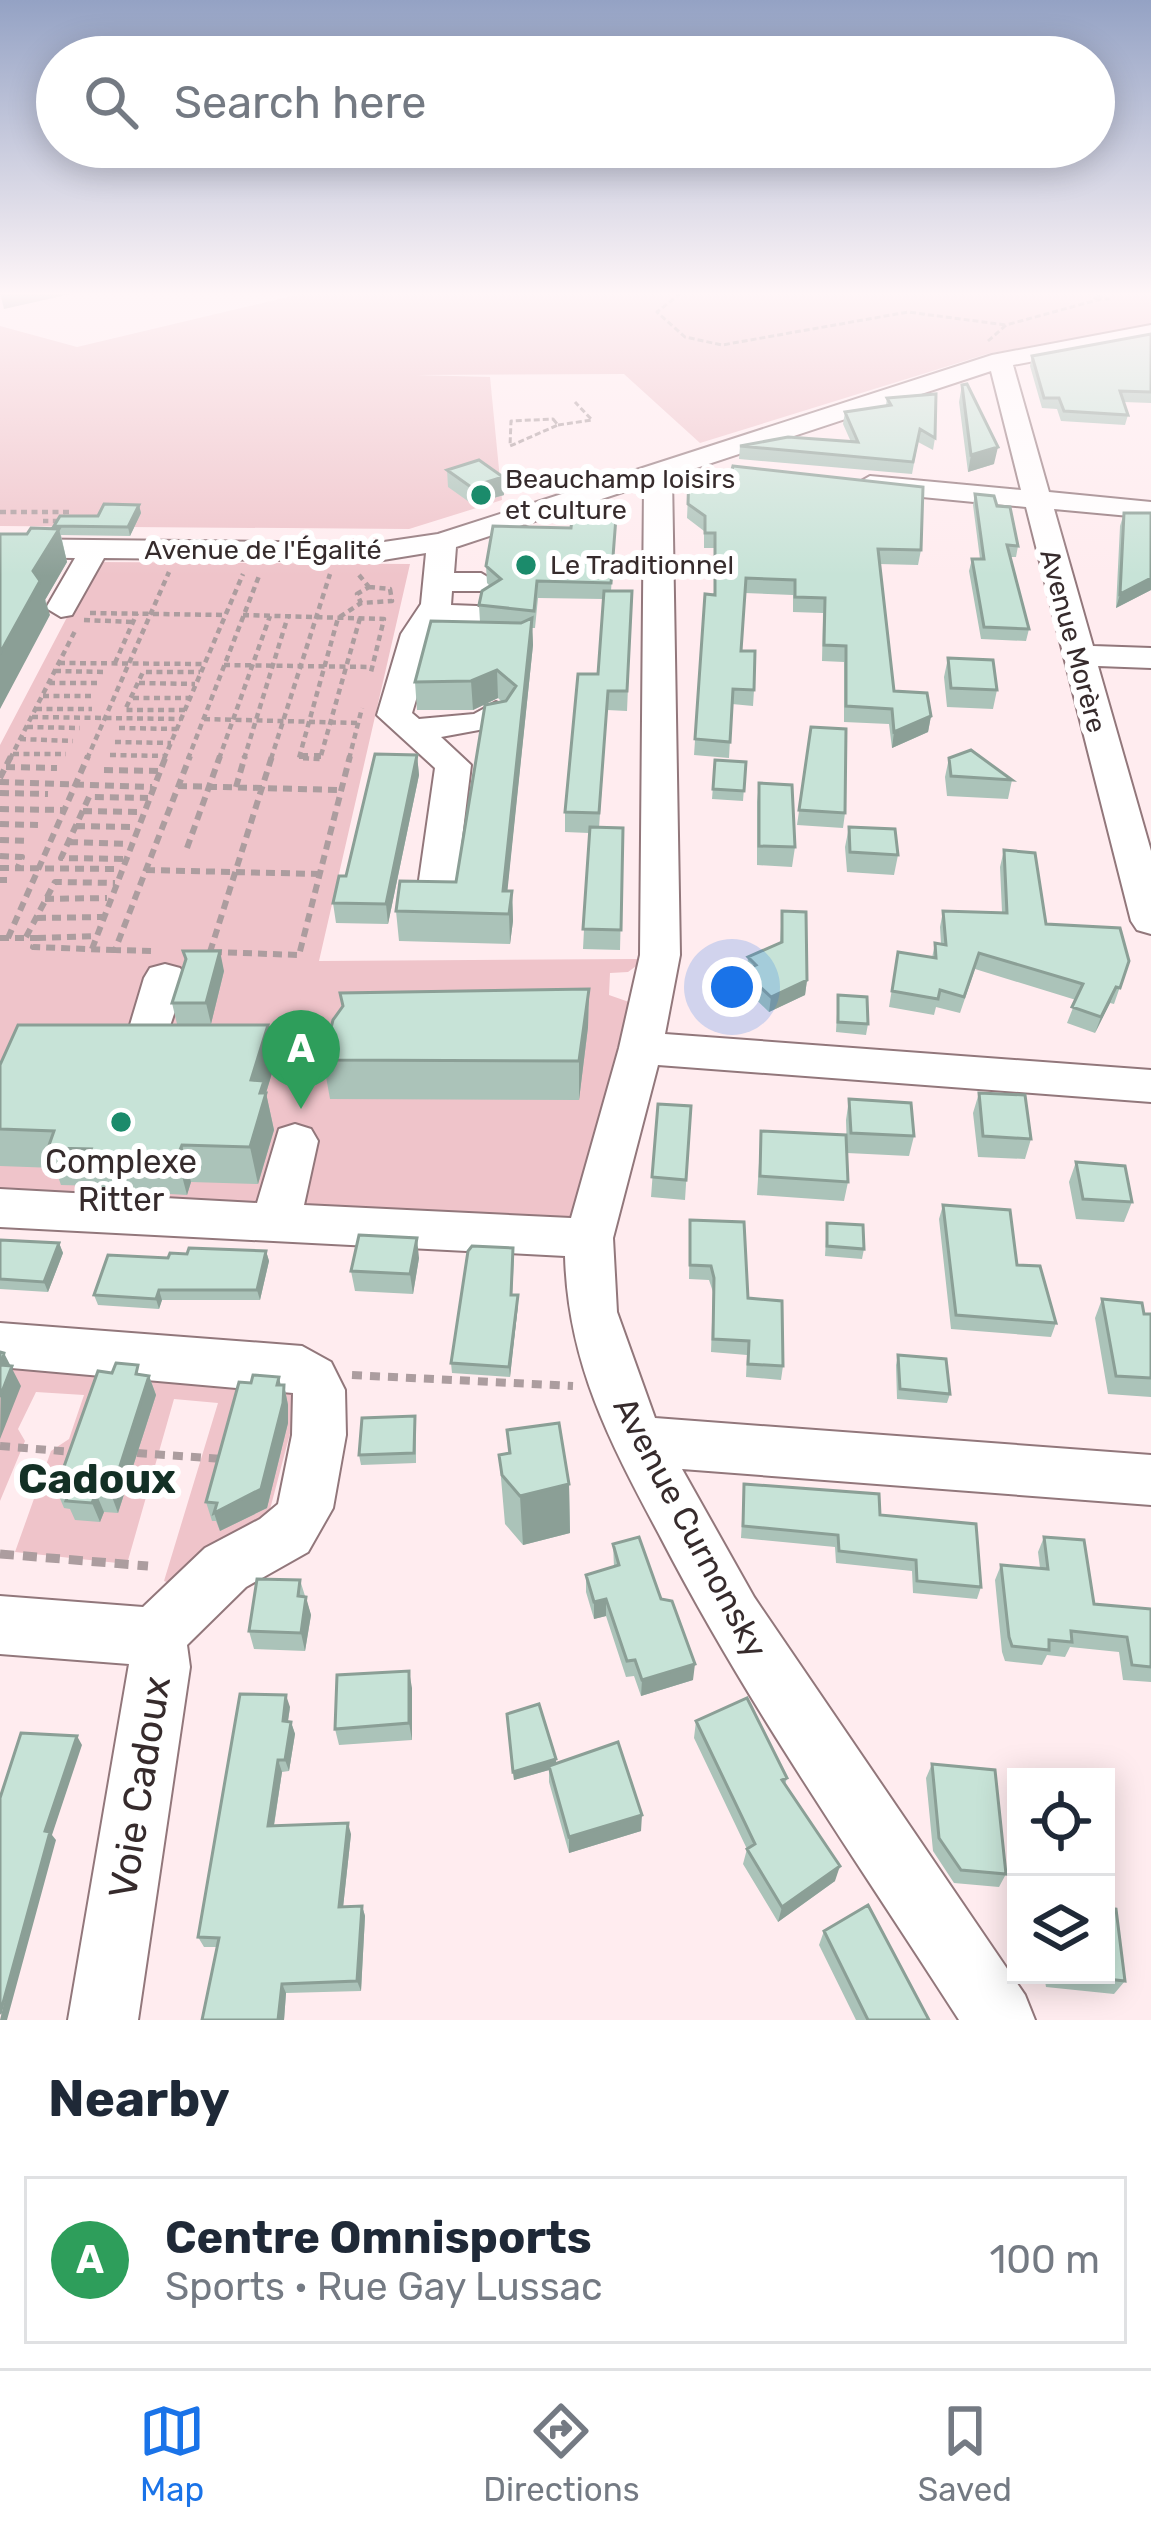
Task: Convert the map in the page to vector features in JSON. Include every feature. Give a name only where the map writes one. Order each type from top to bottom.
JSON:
[{"type":"street","name":"Avenue de l'Égalité","points":[[6,534],[94,549],[377,553],[435,586],[668,469],[917,387]]},
{"type":"street","name":"Avenue Morère","points":[[1007,387],[1151,921]]},
{"type":"street","points":[[668,469],[752,472]]},
{"type":"street","name":"Avenue Curnonsky","points":[[668,469],[659,956],[641,1048],[589,1238],[592,1312],[630,1421],[734,1617],[1000,2020]]},
{"type":"street","points":[[847,482],[1151,510]]},
{"type":"street","points":[[79,609],[94,549]]},
{"type":"street","points":[[435,586],[485,596],[435,586]]},
{"type":"street","points":[[435,586],[394,716],[421,728],[470,727],[488,722],[483,714]]},
{"type":"street","points":[[1076,655],[1151,658]]},
{"type":"street","points":[[421,728],[453,765],[437,886]]},
{"type":"street","points":[[164,964],[124,1044],[324,1043]]},
{"type":"street","points":[[641,1048],[1151,1086]]},
{"type":"street","points":[[276,1223],[295,1141]]},
{"type":"street","points":[[0,1208],[589,1238]]},
{"type":"street","points":[[0,1345],[302,1368],[317,1382],[322,1402],[314,1466],[299,1522],[272,1543],[242,1555],[185,1599],[156,1637]]},
{"type":"street","points":[[630,1421],[1151,1480]]},
{"type":"street","name":"Voie Cadoux","points":[[0,1625],[156,1637],[160,1667],[103,2020]]},
{"type":"path","points":[[558,425],[554,419],[512,421],[510,446],[558,425],[592,420],[575,402]]},
{"type":"path","points":[[0,512],[68,512],[63,521],[44,521]]},
{"type":"path","points":[[6,534],[18,512]]},
{"type":"path","points":[[116,950],[243,615],[273,552]]},
{"type":"path","points":[[96,937],[4,938],[171,568],[149,568]]},
{"type":"path","points":[[92,949],[119,868],[245,569],[227,569]]},
{"type":"path","points":[[357,572],[370,587]]},
{"type":"path","points":[[330,574],[210,952],[299,955],[362,704]]},
{"type":"path","points":[[360,618],[320,759],[299,758],[338,618],[361,603],[392,601],[390,590],[370,587],[357,593],[361,603]]},
{"type":"path","points":[[79,609],[225,615]]},
{"type":"path","points":[[79,609],[133,622]]},
{"type":"path","points":[[79,609],[59,663],[0,780],[152,787]]},
{"type":"path","points":[[115,663],[136,614]]},
{"type":"path","points":[[243,615],[384,619],[367,686]]},
{"type":"path","points":[[187,848],[270,616]]},
{"type":"path","points":[[236,787],[288,616]]},
{"type":"path","points":[[59,663],[201,668]]},
{"type":"path","points":[[224,665],[372,667]]},
{"type":"path","points":[[185,710],[125,710],[142,672],[201,668]]},
{"type":"path","points":[[55,670],[107,672]]},
{"type":"path","points":[[50,682],[100,683]]},
{"type":"path","points":[[137,683],[195,683]]},
{"type":"path","points":[[43,696],[95,696]]},
{"type":"path","points":[[131,698],[189,698]]},
{"type":"path","points":[[36,709],[92,710]]},
{"type":"path","points":[[32,717],[182,718]]},
{"type":"path","points":[[203,719],[358,723]]},
{"type":"path","points":[[27,727],[80,728]]},
{"type":"path","points":[[119,728],[177,729]]},
{"type":"path","points":[[20,739],[73,741]]},
{"type":"path","points":[[115,742],[171,743]]},
{"type":"path","points":[[13,754],[66,754]]},
{"type":"path","points":[[110,755],[166,756]]},
{"type":"path","points":[[6,767],[57,768]]},
{"type":"path","points":[[104,770],[159,771]]},
{"type":"path","points":[[178,786],[340,790]]},
{"type":"path","points":[[0,794],[48,794]]},
{"type":"path","points":[[123,859],[61,858],[89,797],[148,797]]},
{"type":"path","points":[[0,809],[64,810]]},
{"type":"path","points":[[82,811],[142,812]]},
{"type":"path","points":[[0,824],[38,825]]},
{"type":"path","points":[[76,826],[136,827]]},
{"type":"path","points":[[0,840],[30,841]]},
{"type":"path","points":[[69,842],[129,844]]},
{"type":"path","points":[[0,856],[22,857],[18,868]]},
{"type":"path","points":[[0,868],[119,868]]},
{"type":"path","points":[[146,870],[319,874]]},
{"type":"path","points":[[26,937],[55,882],[115,883]]},
{"type":"path","points":[[45,899],[109,898]]},
{"type":"path","points":[[37,917],[103,917]]},
{"type":"path","points":[[37,938],[33,947],[116,950],[164,964]]},
{"type":"path","points":[[302,1368],[347,1375],[589,1386],[630,1421]]},
{"type":"path","points":[[0,1446],[84,1453]]},
{"type":"path","points":[[137,1454],[228,1460]]},
{"type":"path","points":[[0,1555],[148,1566]]},
{"type":"shaded area","points":[[0,387],[491,387],[502,500],[409,529],[0,526]]},
{"type":"shaded area","points":[[639,387],[880,387],[700,443]]},
{"type":"shaded area","points":[[96,562],[410,564],[319,961],[637,959],[639,964],[628,972],[610,973],[609,995],[629,1002],[575,1237],[0,1220],[0,745]]},
{"type":"shaded area","points":[[0,1356],[287,1380],[298,1403],[263,1536],[174,1585],[164,1581],[218,1403],[174,1399],[127,1564],[15,1552],[51,1451],[69,1439],[84,1395],[36,1392],[18,1429],[25,1441],[0,1501]]},
{"type":"building","points":[[962,387],[969,387],[998,447],[971,455]]},
{"type":"building","points":[[1041,387],[1151,387],[1151,392],[1120,391],[1128,415],[1064,411],[1059,398],[1044,398]]},
{"type":"building","points":[[936,394],[935,438],[920,429],[913,462],[740,446],[788,437],[858,442],[845,412],[891,405],[887,398]]},
{"type":"building","points":[[479,460],[503,477],[471,487],[447,470]]},
{"type":"building","points":[[733,466],[923,487],[921,550],[878,549],[894,691],[927,693],[931,716],[894,732],[892,709],[846,706],[846,646],[824,645],[825,598],[795,597],[795,580],[746,578],[741,651],[755,651],[754,690],[733,689],[730,742],[695,739],[705,594],[715,595],[715,533],[705,533],[705,516],[688,504],[689,472],[731,473]]},
{"type":"building","points":[[975,494],[994,496],[997,506],[1010,507],[1018,546],[1007,545],[1029,629],[984,627],[972,559],[984,559]]},
{"type":"building","points":[[574,503],[617,504],[611,583],[537,581],[534,611],[479,605],[482,591],[501,579],[486,566],[493,526],[571,528]]},
{"type":"building","points":[[104,504],[139,505],[128,527],[54,526],[60,516],[98,516]]},
{"type":"building","points":[[1124,513],[1151,513],[1151,578],[1120,594]]},
{"type":"building","points":[[31,528],[59,529],[33,571],[40,581],[0,653],[0,534],[27,534]]},
{"type":"building","points":[[604,591],[632,591],[627,691],[608,691],[599,813],[565,812],[578,674],[598,674]]},
{"type":"building","points":[[532,618],[503,891],[512,891],[509,914],[396,911],[400,881],[456,882],[485,705],[506,701],[516,686],[497,670],[471,681],[415,682],[431,621],[521,623]]},
{"type":"building","points":[[948,658],[993,660],[997,690],[951,688]]},
{"type":"building","points":[[811,727],[846,729],[845,813],[799,810]]},
{"type":"building","points":[[971,750],[1012,780],[951,776],[949,758]]},
{"type":"building","points":[[375,754],[417,755],[386,904],[333,903],[339,876],[346,876]]},
{"type":"building","points":[[715,760],[746,762],[744,791],[713,789]]},
{"type":"building","points":[[759,783],[792,785],[795,847],[759,846]]},
{"type":"building","points":[[590,827],[623,828],[621,930],[583,929]]},
{"type":"building","points":[[849,827],[895,829],[898,855],[850,852]]},
{"type":"building","points":[[1004,850],[1035,853],[1046,924],[1120,928],[1129,961],[1120,988],[1116,987],[1101,1017],[1072,1007],[1083,984],[979,953],[964,997],[940,990],[938,999],[892,991],[898,952],[936,958],[935,943],[946,945],[943,911],[1007,913]]},
{"type":"building","points":[[782,911],[806,912],[807,980],[771,997],[743,971],[756,965],[748,957],[782,942]]},
{"type":"building","points":[[183,951],[220,951],[206,1003],[172,1003],[186,959]]},
{"type":"building","points":[[589,989],[579,1061],[323,1060],[333,1020],[343,1006],[340,993]]},
{"type":"building","points":[[838,995],[867,997],[868,1024],[838,1022]]},
{"type":"building","name":"Complexe Ritter","points":[[18,1025],[268,1025],[251,1080],[264,1081],[260,1093],[266,1093],[250,1147],[182,1145],[177,1157],[89,1153],[91,1149],[48,1148],[54,1131],[0,1129],[0,1065]]},
{"type":"building","points":[[979,1093],[1025,1095],[1031,1139],[983,1136]]},
{"type":"building","points":[[849,1099],[911,1103],[914,1136],[851,1133]]},
{"type":"building","points":[[658,1104],[691,1106],[686,1180],[652,1177]]},
{"type":"building","points":[[761,1131],[846,1135],[848,1182],[760,1176]]},
{"type":"building","points":[[1076,1162],[1125,1166],[1132,1202],[1083,1199]]},
{"type":"building","points":[[943,1205],[1010,1210],[1017,1265],[1040,1266],[1056,1323],[956,1315]]},
{"type":"building","points":[[690,1220],[744,1222],[748,1298],[782,1301],[783,1366],[748,1364],[749,1341],[713,1339],[714,1278],[711,1266],[690,1265]]},
{"type":"building","points":[[827,1223],[863,1225],[864,1249],[827,1246]]},
{"type":"building","points":[[359,1235],[417,1238],[410,1274],[351,1271]]},
{"type":"building","points":[[0,1240],[59,1243],[44,1282],[0,1279]]},
{"type":"building","points":[[472,1246],[513,1248],[511,1295],[518,1295],[509,1367],[451,1363]]},
{"type":"building","points":[[189,1248],[266,1251],[257,1290],[159,1290],[156,1299],[94,1295],[108,1255],[168,1258],[170,1253],[187,1254]]},
{"type":"building","points":[[1102,1299],[1142,1303],[1144,1314],[1151,1314],[1151,1378],[1116,1376]]},
{"type":"building","points":[[0,1352],[4,1353],[1,1365],[12,1366],[0,1397]]},
{"type":"building","points":[[898,1355],[946,1359],[950,1394],[900,1389]]},
{"type":"building","points":[[116,1363],[138,1365],[136,1374],[149,1376],[111,1494],[96,1493],[92,1503],[66,1501],[70,1491],[56,1489],[98,1371],[112,1373]]},
{"type":"building","points":[[253,1375],[279,1377],[277,1385],[284,1385],[261,1489],[214,1513],[217,1503],[206,1502],[239,1382],[251,1383]]},
{"type":"building","points":[[415,1416],[414,1453],[359,1455],[362,1418]]},
{"type":"building","points":[[559,1423],[569,1484],[520,1496],[502,1475],[499,1455],[510,1453],[507,1430]]},
{"type":"building","points":[[744,1484],[879,1494],[880,1515],[976,1524],[981,1587],[917,1581],[916,1560],[839,1551],[838,1535],[743,1526]]},
{"type":"building","points":[[639,1537],[661,1599],[672,1601],[695,1664],[642,1680],[635,1660],[627,1661],[606,1599],[594,1602],[586,1575],[619,1565],[613,1544]]},
{"type":"building","points":[[1044,1537],[1084,1540],[1094,1604],[1151,1609],[1151,1667],[1132,1665],[1127,1637],[1071,1631],[1072,1642],[1049,1640],[1049,1650],[1012,1646],[1001,1565],[1048,1569]]},
{"type":"building","points":[[257,1579],[300,1580],[298,1596],[306,1597],[301,1633],[249,1631]]},
{"type":"building","points":[[409,1671],[409,1723],[335,1729],[337,1675]]},
{"type":"building","points":[[240,1694],[286,1695],[283,1721],[291,1722],[285,1760],[278,1760],[268,1826],[348,1823],[339,1907],[362,1906],[357,1981],[282,1984],[278,2020],[202,2020],[219,1938],[198,1937]]},
{"type":"building","points":[[747,1698],[787,1778],[782,1780],[840,1866],[782,1907],[747,1849],[755,1844],[696,1721]]},
{"type":"building","points":[[539,1704],[556,1759],[513,1772],[507,1714]]},
{"type":"building","points":[[21,1733],[77,1736],[45,1831],[50,1832],[0,2014],[0,1798]]},
{"type":"building","points":[[618,1742],[642,1815],[569,1837],[549,1766]]},
{"type":"building","points":[[932,1764],[995,1770],[1006,1874],[961,1870],[939,1838]]},
{"type":"building","points":[[868,1905],[929,2020],[868,2020],[824,1931]]},
{"type":"building","points":[[1115,1909],[1116,1909],[1125,1981],[1115,1980]]},
{"type":"place","name":"Beauchamp loisirs et culture","points":[[481,495]]},
{"type":"place","name":"Le Traditionnel","points":[[526,565]]},
{"type":"place","name":"Centre Omnisports","points":[[301,1109]]},
{"type":"place","name":"Complexe Ritter","points":[[121,1122]]},
{"type":"district","name":"Cadoux","points":[[97,1478]]}]
